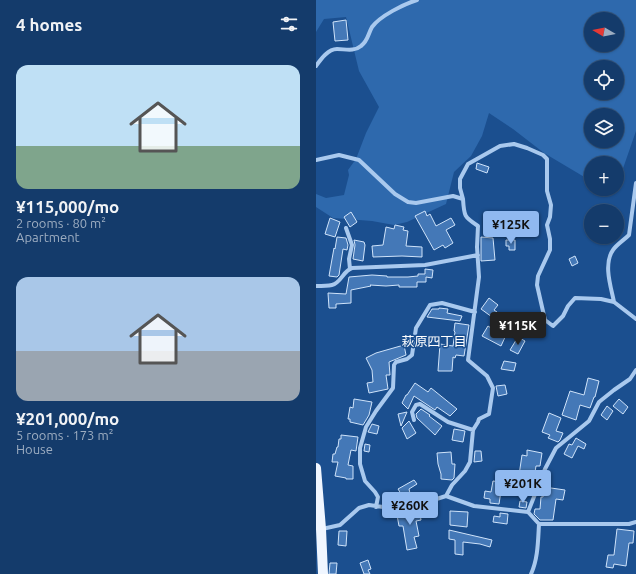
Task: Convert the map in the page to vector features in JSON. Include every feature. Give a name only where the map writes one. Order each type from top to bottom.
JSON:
[{"type":"main road","points":[[316,468],[323,574]]},
{"type":"street","points":[[316,66],[324,56],[336,49],[348,50],[361,47],[367,40],[372,27],[388,13],[407,3],[417,0]]},
{"type":"street","points":[[446,496],[452,485],[465,471],[470,462],[473,430],[479,419],[489,414],[493,388],[486,376],[468,360],[479,277],[478,226],[467,218],[464,211],[460,188],[460,179],[468,164],[500,146],[514,144],[528,148],[543,155],[547,159],[548,191],[551,205],[550,217],[547,225],[550,239],[550,250],[538,276],[537,285],[545,320],[553,326],[563,316],[568,306],[575,298],[601,299],[614,302],[636,319]]},
{"type":"street","points":[[316,160],[340,155],[359,160],[395,194],[408,202],[416,204],[453,196],[463,199]]},
{"type":"street","points":[[614,302],[609,279],[608,263],[613,250],[629,235],[636,183]]},
{"type":"street","points":[[346,228],[352,245],[349,259],[350,269]]},
{"type":"street","points":[[316,286],[333,285],[338,282],[350,269],[425,264],[478,255]]},
{"type":"street","points":[[376,507],[378,497],[365,481],[360,464],[360,448],[366,427],[393,388],[394,365],[396,362],[407,359],[412,355],[416,328],[430,305],[442,303],[475,312]]},
{"type":"street","points":[[528,512],[545,469],[556,448],[589,421],[599,402],[630,379],[636,370]]},
{"type":"street","points":[[414,420],[412,412],[416,405],[420,404],[448,422],[473,430]]},
{"type":"street","points":[[319,528],[340,525],[359,508],[369,506],[397,509],[446,496],[477,507],[528,512],[539,524],[538,542],[534,567],[531,574]]},
{"type":"street","points":[[539,524],[629,524],[636,522]]},
{"type":"street","points":[[318,574],[323,563]]},
{"type":"shaded area","points":[[316,0],[636,0],[636,131],[624,166],[624,156],[584,156],[584,177],[544,153],[489,113],[482,136],[471,156],[454,172],[446,204],[407,222],[394,225],[372,221],[333,218],[316,207],[316,194],[326,198],[344,195],[349,175],[348,170],[356,159],[366,133],[379,107],[359,71],[346,17],[324,19],[316,32]]},
{"type":"building","points":[[346,20],[348,40],[335,41],[333,22]]},
{"type":"building","points":[[477,163],[489,167],[487,173],[476,169]]},
{"type":"building","points":[[425,211],[427,216],[430,214],[436,226],[451,218],[455,225],[446,230],[453,243],[445,248],[443,245],[434,250],[415,216]]},
{"type":"building","points":[[351,212],[357,222],[350,227],[344,217]]},
{"type":"building","points":[[330,218],[340,222],[335,237],[325,234]]},
{"type":"building","points":[[395,225],[404,227],[403,230],[408,231],[406,246],[422,247],[422,257],[373,257],[372,246],[383,245],[386,227],[394,229]]},
{"type":"building","points":[[337,237],[346,238],[348,245],[347,250],[343,249],[339,275],[337,277],[329,276]]},
{"type":"building","points":[[481,237],[493,238],[495,260],[481,261]]},
{"type":"building","points":[[354,240],[364,242],[363,261],[353,259],[355,245]]},
{"type":"building","points":[[506,240],[515,240],[515,250],[509,250],[509,246],[506,246]]},
{"type":"building","points":[[575,256],[578,263],[572,266],[569,259]]},
{"type":"building","points":[[425,269],[433,270],[432,278],[426,277],[426,282],[417,282],[417,287],[399,287],[399,285],[370,285],[371,286],[351,290],[351,303],[336,304],[336,308],[329,308],[328,293],[346,294],[349,277],[372,275],[387,277],[418,276],[418,274],[425,274]]},
{"type":"building","points":[[489,298],[498,305],[494,310],[497,312],[492,317],[481,309]]},
{"type":"building","points":[[432,309],[448,309],[447,313],[462,316],[460,321],[427,317]]},
{"type":"building","points":[[455,323],[469,325],[464,356],[456,355],[455,358],[453,357],[452,371],[438,371],[440,344],[453,346]]},
{"type":"building","points":[[488,326],[497,332],[497,330],[506,335],[501,346],[482,336]]},
{"type":"building","points":[[518,337],[525,341],[518,354],[510,350]]},
{"type":"building","points":[[404,345],[406,355],[389,362],[390,375],[386,375],[388,389],[369,393],[367,383],[373,382],[372,370],[366,358],[376,353]]},
{"type":"building","points":[[504,361],[516,363],[514,371],[501,369]]},
{"type":"building","points":[[588,378],[599,381],[595,397],[590,408],[580,405],[576,420],[562,415],[570,391],[584,395]]},
{"type":"building","points":[[415,383],[428,392],[431,388],[457,409],[450,416],[437,407],[435,410],[414,396],[408,409],[402,403]]},
{"type":"building","points":[[505,385],[507,394],[498,396],[496,386]]},
{"type":"building","points":[[354,399],[372,402],[369,415],[363,425],[350,422],[350,419],[348,419],[350,407],[353,408]]},
{"type":"building","points":[[619,399],[628,407],[623,414],[613,406]]},
{"type":"building","points":[[607,406],[613,411],[607,420],[601,415]]},
{"type":"building","points":[[421,409],[442,426],[435,435],[417,418],[416,414]]},
{"type":"building","points":[[407,412],[401,426],[398,414]]},
{"type":"building","points":[[549,413],[561,418],[556,431],[563,433],[558,442],[548,438],[550,435],[542,432]]},
{"type":"building","points":[[409,421],[416,433],[407,439],[402,428]]},
{"type":"building","points":[[372,424],[379,426],[377,434],[368,432]]},
{"type":"building","points":[[454,429],[465,431],[463,442],[452,440]]},
{"type":"building","points":[[341,435],[358,437],[356,451],[351,450],[348,465],[353,466],[353,479],[335,476],[338,462],[332,462],[333,454],[335,454],[338,447]]},
{"type":"building","points":[[576,438],[586,444],[584,449],[578,446],[572,458],[564,454],[569,444],[572,445]]},
{"type":"building","points":[[365,444],[370,445],[369,452],[364,451]]},
{"type":"building","points":[[527,450],[542,453],[540,466],[536,466],[533,485],[518,482],[522,455],[527,456]]},
{"type":"building","points":[[475,451],[481,451],[482,461],[474,462]]},
{"type":"building","points":[[451,452],[452,464],[455,464],[454,478],[452,480],[441,479],[437,453]]},
{"type":"building","points":[[414,480],[417,484],[409,489],[412,502],[397,505],[395,498],[403,497],[398,489]]},
{"type":"building","points":[[493,481],[507,483],[506,492],[501,491],[499,504],[490,503],[490,499],[484,498],[485,491],[491,492]]},
{"type":"building","points":[[544,487],[565,490],[563,500],[556,499],[553,520],[540,520],[534,514],[535,509],[540,509]]},
{"type":"building","points":[[520,501],[527,502],[526,508],[519,507]]},
{"type":"building","points":[[419,508],[421,520],[416,521],[419,536],[414,537],[417,548],[407,550],[403,526],[399,526],[397,515],[399,512]]},
{"type":"building","points":[[450,511],[468,512],[467,527],[450,525]]},
{"type":"building","points":[[500,513],[508,514],[507,524],[493,522],[494,516],[500,517]]},
{"type":"building","points":[[617,529],[634,531],[633,543],[629,543],[626,566],[614,564],[613,568],[606,567],[608,555],[614,555]]},
{"type":"building","points":[[449,530],[492,540],[490,547],[463,542],[463,555],[455,554],[455,540],[449,539]]},
{"type":"building","points":[[339,531],[347,531],[346,546],[338,545]]},
{"type":"building","points":[[368,560],[371,569],[368,570],[370,574],[364,574],[360,563]]},
{"type":"building","points":[[330,563],[337,563],[336,574],[329,574]]},
{"type":"district","name":"萩原四丁目","points":[[434,341]]}]
